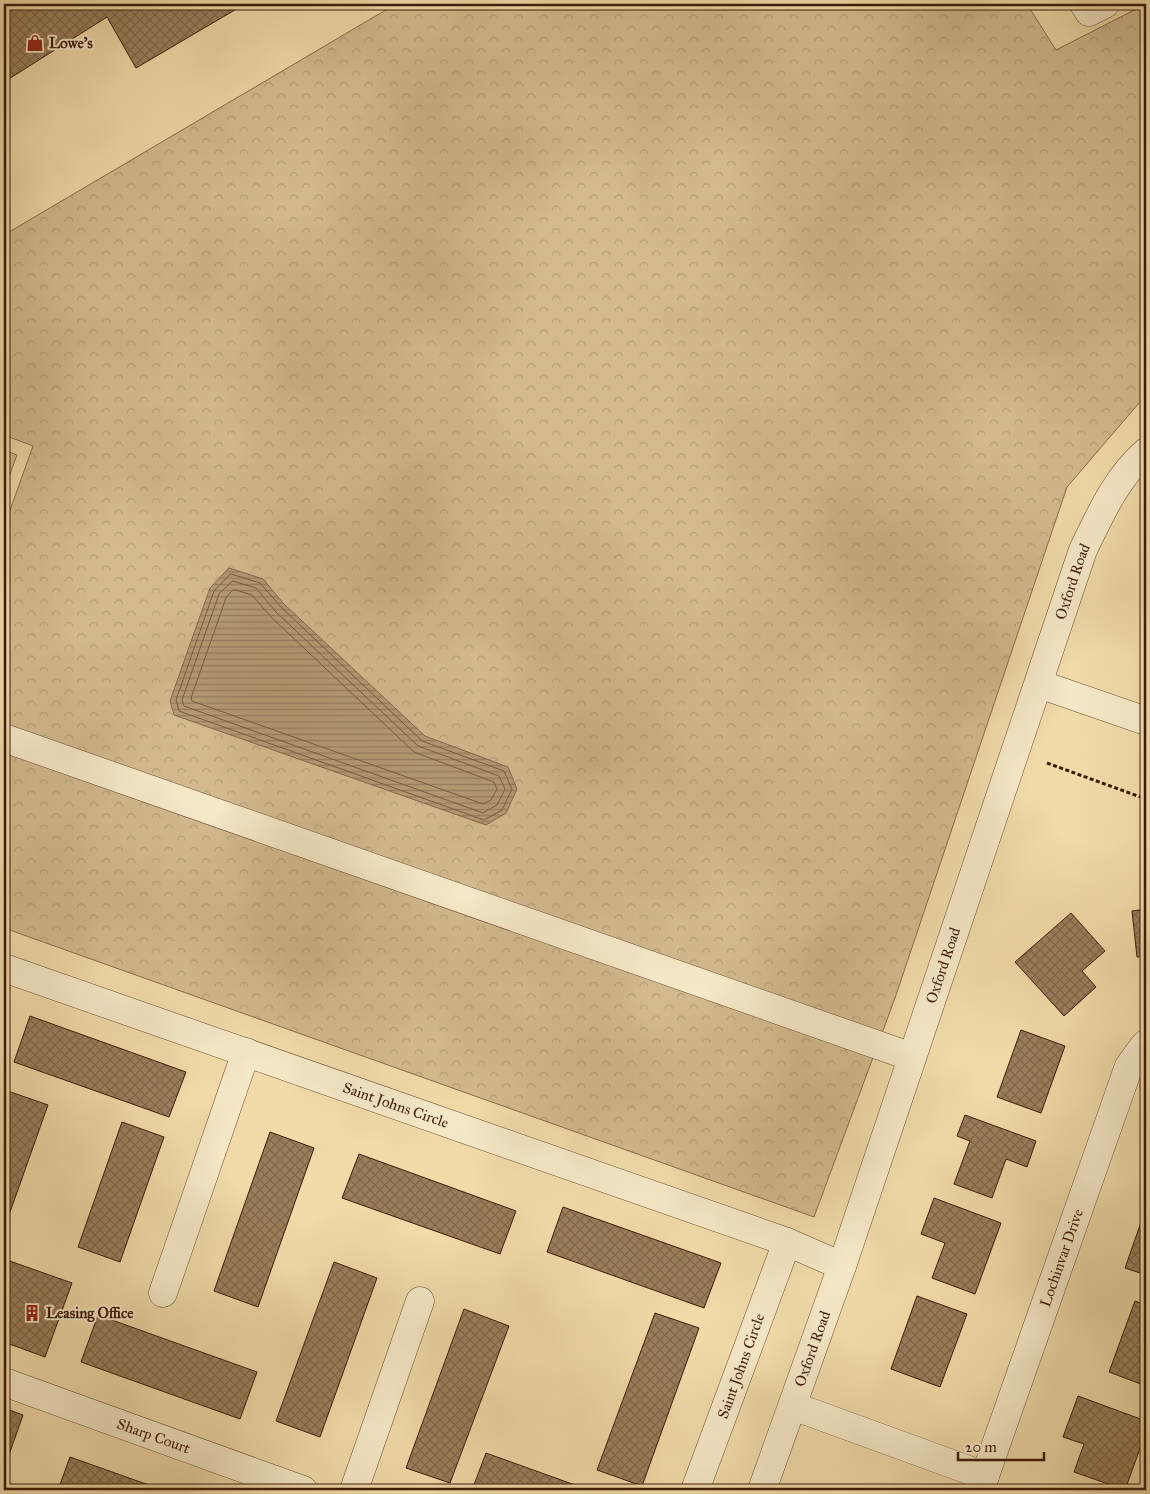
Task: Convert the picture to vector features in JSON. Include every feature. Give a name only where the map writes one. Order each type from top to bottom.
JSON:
[{"type":"street","points":[[1084,4],[1089,12],[1105,4]]},
{"type":"street","name":"Oxford Road","points":[[762,1490],[842,1266],[1083,550],[1108,498],[1142,465]]},
{"type":"street","points":[[1039,684],[1146,721]]},
{"type":"street","points":[[4,738],[912,1057]]},
{"type":"street","name":"Saint Johns Circle","points":[[4,968],[787,1242],[842,1266]]},
{"type":"street","name":"Lochinvar Drive","points":[[792,1406],[982,1483],[1130,1066],[1146,1044]]},
{"type":"street","points":[[163,1293],[246,1052]]},
{"type":"street","name":"Saint Johns Circle","points":[[695,1490],[787,1242]]},
{"type":"street","points":[[354,1490],[420,1301]]},
{"type":"street","name":"Sharp Court","points":[[4,1382],[303,1490]]},
{"type":"path","points":[[1047,763],[1146,799]]},
{"type":"green space","points":[[396,4],[1027,4],[1056,50],[1146,4],[1146,399],[1139,403],[1067,487],[895,998],[814,1217],[4,928],[4,527],[33,446],[4,435],[4,235]]},
{"type":"green space","points":[[4,450],[17,455],[4,490]]},
{"type":"water","points":[[229,568],[263,579],[284,604],[425,736],[508,767],[517,789],[506,813],[486,825],[174,715],[170,701],[210,588]]},
{"type":"building","name":"Lowe's","points":[[4,4],[245,4],[136,68],[107,17],[4,82]]},
{"type":"building","points":[[1146,909],[1146,956],[1137,957],[1132,911]]},
{"type":"building","points":[[1071,913],[1105,951],[1082,971],[1096,987],[1064,1016],[1015,962]]},
{"type":"building","points":[[30,1016],[186,1072],[169,1117],[14,1062]]},
{"type":"building","points":[[1021,1030],[1065,1046],[1041,1113],[997,1097]]},
{"type":"building","points":[[5,1090],[48,1105],[4,1229],[4,1094]]},
{"type":"building","points":[[965,1115],[1036,1141],[1027,1167],[1006,1159],[992,1198],[954,1184],[970,1141],[957,1136]]},
{"type":"building","points":[[122,1122],[164,1137],[120,1262],[78,1247]]},
{"type":"building","points":[[270,1132],[314,1148],[258,1307],[214,1291]]},
{"type":"building","points":[[359,1154],[516,1211],[500,1254],[342,1198]]},
{"type":"building","points":[[934,1198],[1001,1223],[975,1294],[932,1278],[945,1243],[921,1234]]},
{"type":"building","points":[[563,1207],[721,1263],[704,1308],[547,1252]]},
{"type":"building","points":[[1146,1208],[1146,1275],[1125,1268]]},
{"type":"building","name":"Leasing Office","points":[[4,1259],[72,1283],[45,1357],[4,1342]]},
{"type":"building","points":[[334,1262],[377,1278],[320,1437],[276,1421]]},
{"type":"building","points":[[917,1296],[967,1314],[940,1387],[891,1369]]},
{"type":"building","points":[[1135,1301],[1146,1305],[1146,1386],[1109,1372]]},
{"type":"building","points":[[464,1309],[509,1326],[450,1483],[406,1468]]},
{"type":"building","points":[[655,1313],[699,1328],[642,1486],[597,1470]]},
{"type":"building","points":[[98,1315],[257,1372],[240,1419],[81,1362]]},
{"type":"building","points":[[1078,1396],[1146,1421],[1146,1432],[1125,1490],[1074,1472],[1084,1444],[1063,1437]]},
{"type":"building","points":[[4,1408],[23,1415],[4,1469]]},
{"type":"building","points":[[486,1453],[589,1490],[472,1490]]},
{"type":"building","points":[[70,1457],[163,1490],[58,1490]]},
{"type":"place","name":"Lowe's","points":[[35,43]]},
{"type":"place","name":"Leasing Office","points":[[32,1313]]}]
